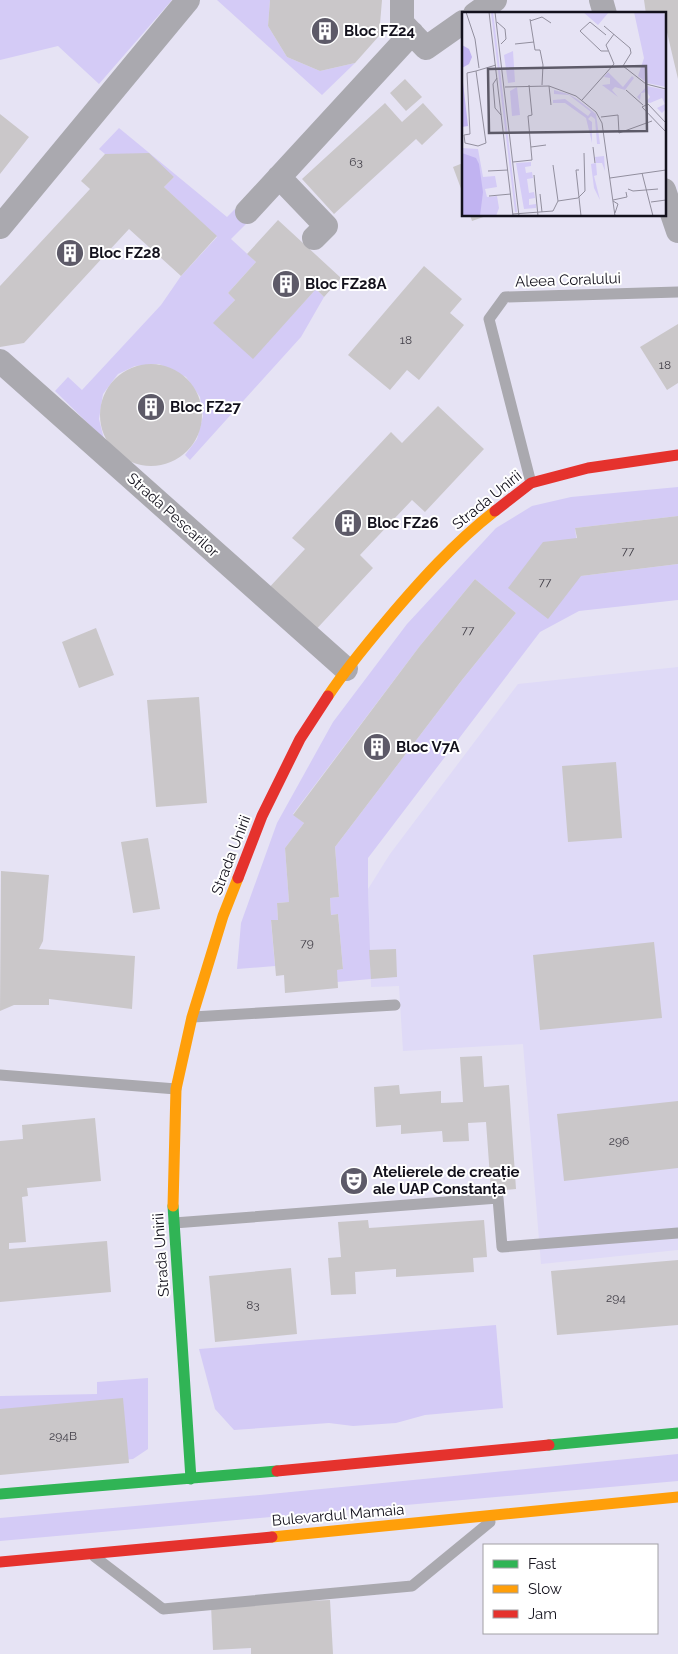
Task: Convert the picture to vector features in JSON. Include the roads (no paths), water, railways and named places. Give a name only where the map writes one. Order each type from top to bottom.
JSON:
[{"type":"main road","name":"Strada Unirii","points":[[191,1479],[174,1223],[176,1089],[192,1017],[223,916],[262,816],[300,739],[346,669],[414,588],[473,528],[530,482],[588,468],[678,455]]},
{"type":"main road","points":[[0,1494],[191,1479],[678,1433]]},
{"type":"main road","name":"Bulevardul Mamaia","points":[[0,1562],[498,1516],[678,1497]]},
{"type":"street","points":[[0,226],[188,0]]},
{"type":"street","points":[[402,0],[402,22],[426,48],[462,23]]},
{"type":"street","points":[[478,12],[495,0]]},
{"type":"street","points":[[247,212],[412,33]]},
{"type":"street","points":[[279,177],[326,226],[314,238]]},
{"type":"street","points":[[666,196],[678,231]]},
{"type":"street","name":"Strada Pescarilor","points":[[0,361],[346,669]]},
{"type":"lane","name":"Aleea Coralului","points":[[530,482],[489,319],[505,297],[678,292]]},
{"type":"lane","points":[[192,1017],[396,1005]]},
{"type":"lane","points":[[0,1074],[176,1089]]},
{"type":"lane","points":[[174,1223],[498,1198],[502,1247],[678,1233]]},
{"type":"lane","points":[[90,1553],[164,1609],[412,1586],[498,1516]]},
{"type":"place","name":"Bloc FZ24","points":[[325,31]]},
{"type":"place","name":"Bloc FZ28","points":[[70,253]]},
{"type":"place","name":"Bloc FZ28A","points":[[286,284]]},
{"type":"place","name":"Bloc FZ27","points":[[151,407]]},
{"type":"place","name":"Bloc FZ26","points":[[348,523]]},
{"type":"place","name":"Bloc V7A","points":[[377,747]]},
{"type":"place","name":"Atelierele de creație ale UAP Constanța","points":[[354,1181]]}]
